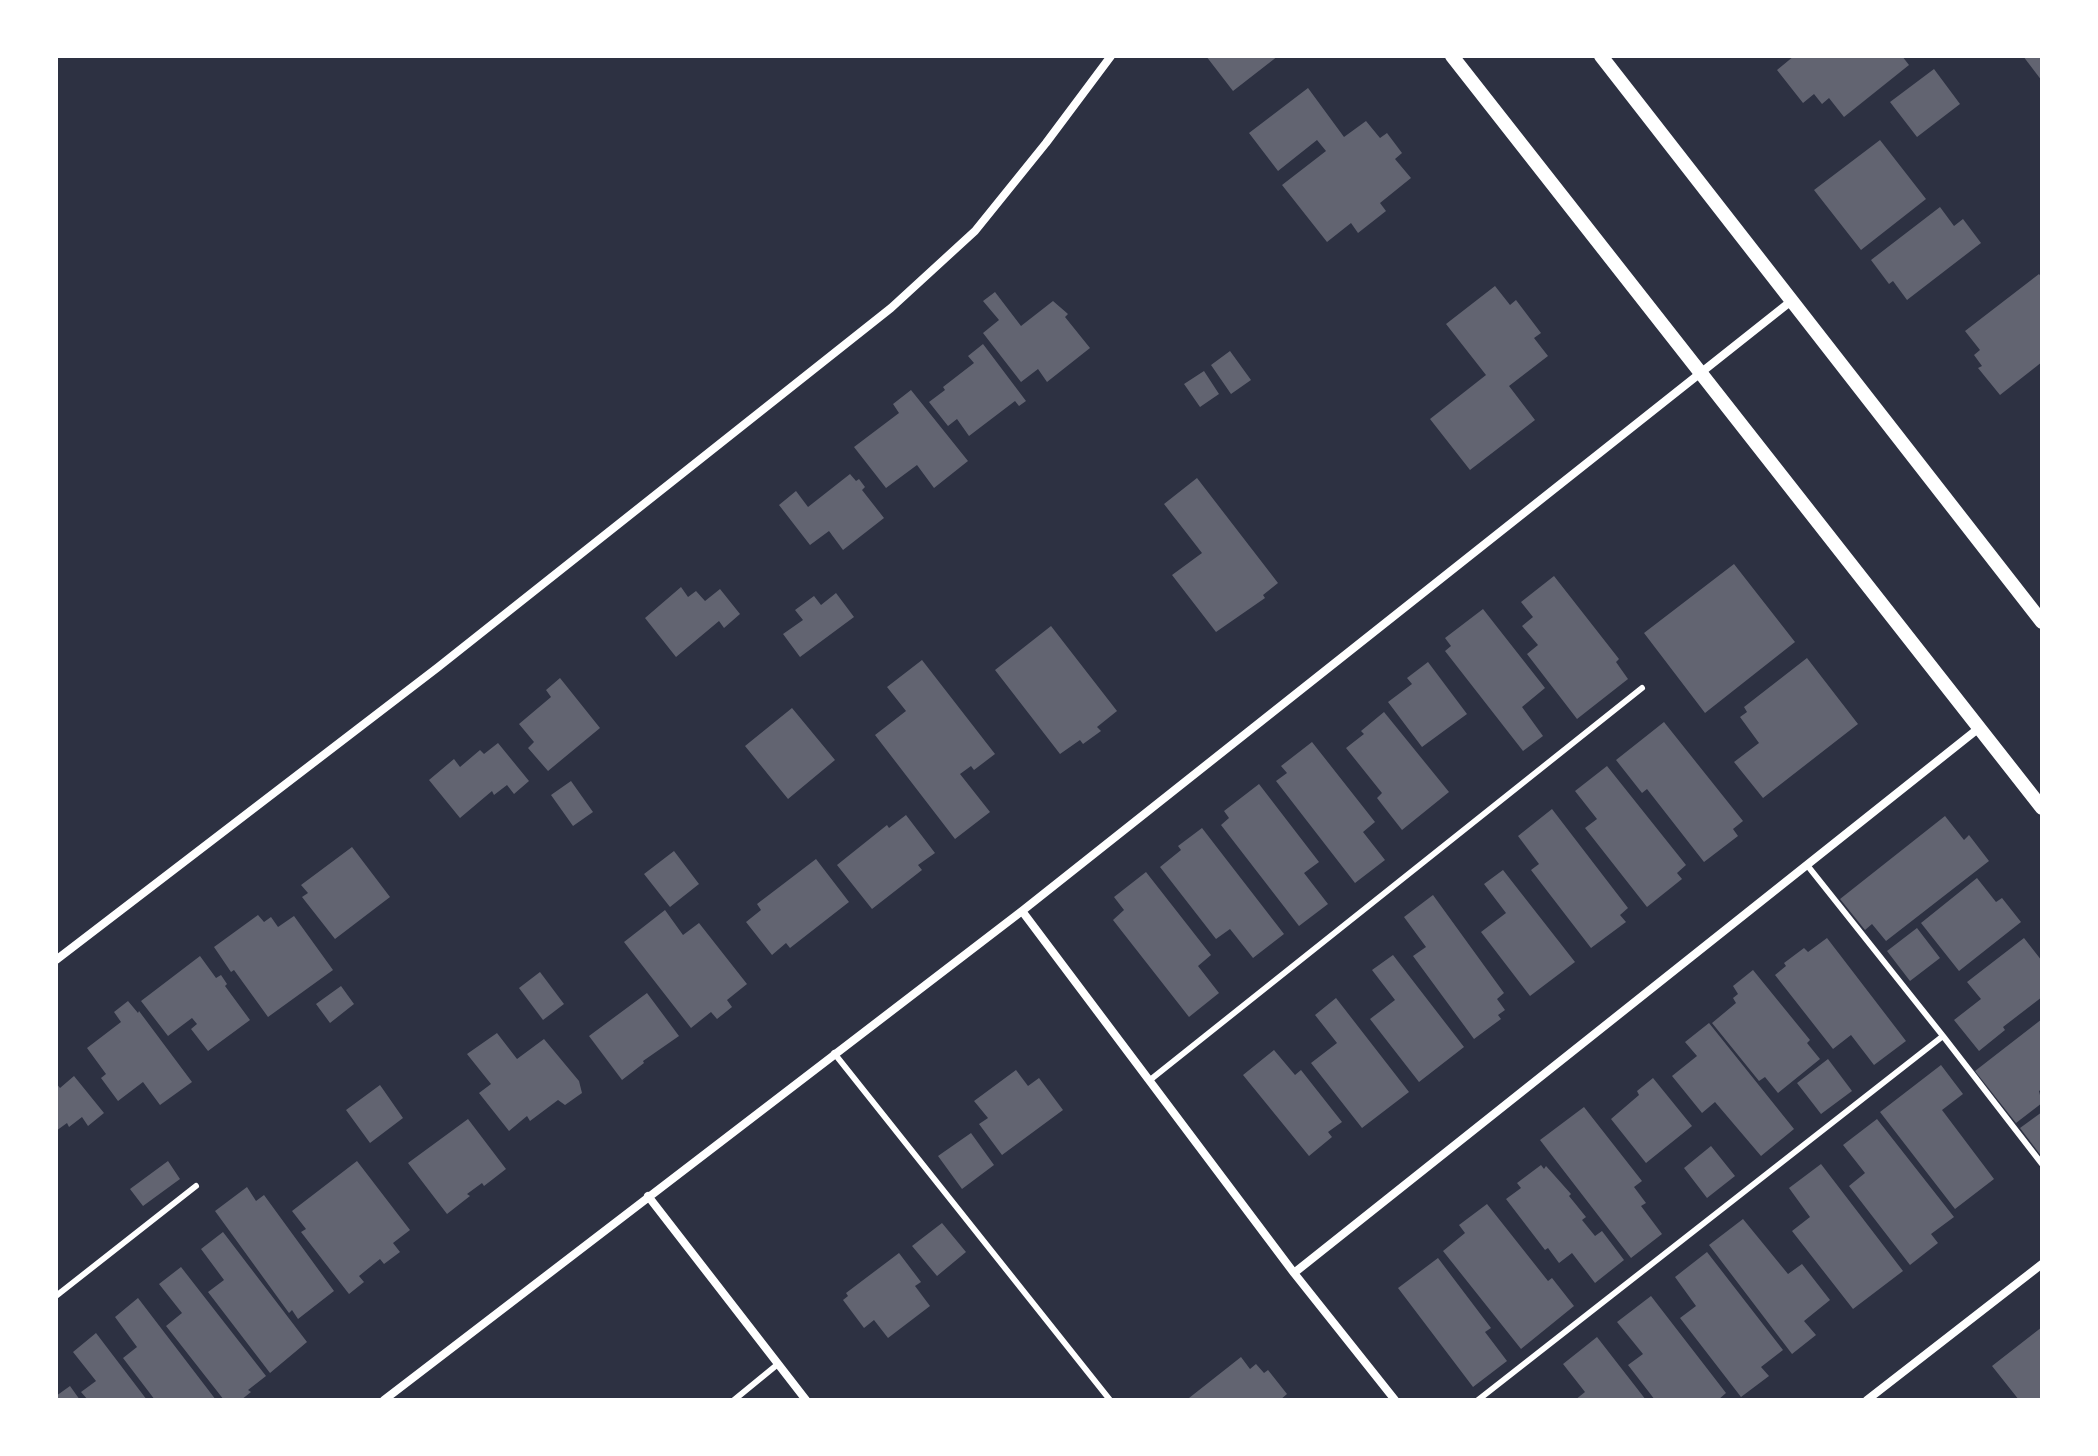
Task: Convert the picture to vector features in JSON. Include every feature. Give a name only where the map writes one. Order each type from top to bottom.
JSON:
[{"type":"street","points":[[56,960],[437,668],[891,308],[975,231],[1111,56]]},
{"type":"street","points":[[1452,56],[2042,808]]},
{"type":"street","points":[[1601,56],[2042,622]]},
{"type":"street","points":[[384,1400],[1022,911],[1790,302]]},
{"type":"street","points":[[1294,1273],[1979,728]]},
{"type":"street","points":[[1022,911],[1294,1273],[1395,1400]]},
{"type":"street","points":[[648,1196],[806,1400]]},
{"type":"street","points":[[1867,1400],[2042,1264]]},
{"type":"lane","points":[[1150,1080],[1642,688]]},
{"type":"lane","points":[[1807,865],[2042,1164]]},
{"type":"lane","points":[[1478,1400],[1943,1036]]},
{"type":"lane","points":[[834,1053],[1110,1400]]},
{"type":"lane","points":[[56,1296],[196,1186]]},
{"type":"lane","points":[[734,1400],[778,1364]]},
{"type":"building","points":[[1206,56],[1278,56],[1233,91]]},
{"type":"building","points":[[1794,56],[1902,56],[1909,65],[1844,117],[1829,98],[1822,104],[1814,94],[1803,103],[1777,70]]},
{"type":"building","points":[[2023,56],[2042,56],[2042,81]]},
{"type":"building","points":[[1934,69],[1960,104],[1917,137],[1890,102]]},
{"type":"building","points":[[1308,88],[1344,137],[1366,121],[1380,138],[1387,133],[1402,153],[1395,159],[1411,178],[1380,203],[1386,211],[1358,233],[1351,223],[1327,242],[1282,185],[1326,151],[1317,140],[1278,171],[1249,133]]},
{"type":"building","points":[[1880,140],[1926,199],[1861,250],[1814,190]]},
{"type":"building","points":[[1940,207],[1954,226],[1963,219],[1981,243],[1907,300],[1893,281],[1889,284],[1871,260]]},
{"type":"building","points":[[2039,274],[2042,278],[2042,362],[2000,395],[1978,368],[1982,366],[1974,355],[1980,350],[1965,331]]},
{"type":"building","points":[[1495,286],[1510,305],[1516,300],[1541,333],[1534,338],[1548,356],[1509,386],[1535,420],[1470,470],[1430,419],[1486,375],[1446,324]]},
{"type":"building","points":[[995,292],[1021,326],[1053,301],[1068,314],[1065,317],[1090,348],[1047,382],[1038,369],[1021,382],[983,333],[999,320],[983,301]]},
{"type":"building","points":[[983,344],[1026,401],[1019,406],[1015,401],[969,436],[957,419],[948,426],[929,402],[974,363],[968,356]]},
{"type":"building","points":[[1230,351],[1251,380],[1231,394],[1211,365]]},
{"type":"building","points":[[1204,371],[1219,394],[1200,407],[1184,384]]},
{"type":"building","points":[[911,390],[968,461],[934,488],[917,465],[886,488],[854,447],[899,413],[893,404]]},
{"type":"building","points":[[850,474],[856,481],[859,479],[865,487],[862,490],[884,518],[843,550],[829,531],[810,545],[779,505],[796,491],[808,507]]},
{"type":"building","points":[[1197,478],[1278,583],[1263,595],[1265,598],[1216,632],[1172,575],[1202,553],[1164,504]]},
{"type":"building","points":[[1734,564],[1795,642],[1705,713],[1644,633]]},
{"type":"building","points":[[1554,576],[1619,659],[1616,662],[1628,679],[1577,719],[1527,654],[1538,645],[1522,626],[1533,617],[1521,602]]},
{"type":"building","points":[[681,587],[688,597],[696,591],[705,601],[720,589],[740,614],[724,628],[719,621],[676,657],[645,618]]},
{"type":"building","points":[[836,593],[854,617],[800,657],[783,634],[803,620],[795,610],[814,596],[821,605]]},
{"type":"building","points":[[1483,609],[1545,688],[1522,707],[1543,736],[1523,751],[1445,651],[1451,646],[1445,638]]},
{"type":"building","points":[[1051,626],[1117,711],[1097,727],[1101,731],[1083,744],[1080,740],[1060,754],[995,670]]},
{"type":"building","points":[[1807,658],[1858,724],[1763,798],[1734,762],[1759,743],[1740,717],[1747,712],[1744,707]]},
{"type":"building","points":[[922,660],[995,754],[974,770],[971,766],[960,774],[990,812],[955,839],[875,735],[906,711],[887,687]]},
{"type":"building","points":[[1428,662],[1467,714],[1422,747],[1388,702],[1412,684],[1407,678]]},
{"type":"building","points":[[560,678],[600,728],[548,771],[528,748],[534,742],[519,724],[551,697],[546,690]]},
{"type":"building","points":[[792,708],[835,760],[788,799],[745,746]]},
{"type":"building","points":[[1384,712],[1449,792],[1402,830],[1377,798],[1382,793],[1346,748]]},
{"type":"building","points":[[1664,722],[1743,821],[1733,829],[1738,836],[1704,862],[1647,789],[1642,793],[1616,760]]},
{"type":"building","points":[[1312,742],[1375,822],[1363,832],[1385,860],[1355,883],[1276,781],[1287,773],[1281,766]]},
{"type":"building","points":[[498,743],[529,781],[514,794],[507,785],[494,795],[492,791],[460,818],[429,780],[454,759],[460,767],[480,750],[484,754]]},
{"type":"building","points":[[1607,766],[1686,865],[1677,873],[1682,879],[1647,907],[1585,828],[1597,819],[1575,791]]},
{"type":"building","points":[[571,781],[593,812],[573,826],[551,795]]},
{"type":"building","points":[[1259,784],[1319,862],[1304,873],[1328,904],[1299,926],[1221,825],[1229,818],[1224,811]]},
{"type":"building","points":[[1552,809],[1628,908],[1620,915],[1626,922],[1591,948],[1531,870],[1539,864],[1518,836]]},
{"type":"building","points":[[906,815],[935,853],[918,865],[922,870],[872,909],[837,865],[887,825],[889,828]]},
{"type":"building","points":[[1945,816],[1964,840],[1969,835],[1989,861],[1886,941],[1872,924],[1865,930],[1840,899]]},
{"type":"building","points":[[1202,828],[1284,934],[1253,958],[1230,929],[1216,939],[1160,867],[1181,850],[1178,846]]},
{"type":"building","points":[[352,847],[390,897],[335,939],[302,897],[308,893],[301,885]]},
{"type":"building","points":[[674,851],[699,884],[670,907],[644,874]]},
{"type":"building","points":[[816,859],[849,902],[790,948],[786,943],[772,955],[746,922],[761,910],[757,904]]},
{"type":"building","points":[[1503,870],[1575,962],[1530,996],[1481,932],[1506,913],[1484,884]]},
{"type":"building","points":[[1146,872],[1211,955],[1198,966],[1219,993],[1189,1017],[1113,920],[1124,910],[1114,897]]},
{"type":"building","points":[[1977,878],[1996,902],[2002,898],[2021,922],[1959,971],[1921,923]]},
{"type":"building","points":[[1433,895],[1504,993],[1497,999],[1505,1010],[1498,1015],[1501,1019],[1474,1039],[1413,956],[1426,947],[1404,917]]},
{"type":"building","points":[[665,910],[683,935],[699,923],[747,984],[727,1000],[732,1007],[717,1019],[711,1012],[691,1028],[624,942]]},
{"type":"building","points":[[258,915],[264,922],[271,917],[278,927],[294,916],[333,970],[268,1017],[214,947]]},
{"type":"building","points":[[1917,928],[1940,958],[1910,981],[1887,951]]},
{"type":"building","points":[[1827,938],[1906,1041],[1874,1065],[1851,1035],[1833,1049],[1775,975],[1786,966],[1784,963],[1804,948],[1808,952]]},
{"type":"building","points":[[2024,938],[2042,961],[2042,997],[2003,1027],[2005,1030],[1979,1051],[1954,1020],[1981,999],[1967,982]]},
{"type":"building","points":[[1393,955],[1464,1047],[1419,1082],[1370,1019],[1395,1000],[1372,970]]},
{"type":"building","points":[[200,956],[216,978],[221,975],[227,984],[225,986],[250,1020],[208,1051],[191,1029],[197,1024],[192,1018],[168,1036],[141,1001]]},
{"type":"building","points":[[1753,970],[1810,1040],[1807,1043],[1820,1059],[1778,1093],[1765,1077],[1759,1081],[1712,1023],[1736,1003],[1733,998],[1738,994],[1733,986]]},
{"type":"building","points":[[540,972],[564,1004],[543,1020],[519,988]]},
{"type":"building","points":[[341,986],[354,1004],[330,1023],[316,1004]]},
{"type":"building","points":[[647,993],[679,1036],[622,1080],[589,1036]]},
{"type":"building","points":[[1336,998],[1409,1092],[1362,1128],[1311,1063],[1337,1043],[1315,1015]]},
{"type":"building","points":[[128,1001],[139,1011],[192,1082],[160,1105],[143,1082],[118,1101],[101,1078],[106,1074],[87,1048],[121,1022],[114,1012]]},
{"type":"building","points":[[2042,1019],[2042,1089],[2039,1091],[2042,1103],[2016,1123],[1975,1071]]},
{"type":"building","points":[[1709,1023],[1794,1129],[1761,1156],[1715,1102],[1702,1113],[1672,1076],[1697,1056],[1685,1042]]},
{"type":"building","points":[[497,1033],[517,1059],[544,1039],[579,1081],[582,1093],[565,1105],[558,1100],[530,1121],[527,1116],[509,1131],[479,1093],[491,1084],[467,1054]]},
{"type":"building","points":[[1274,1050],[1295,1075],[1301,1070],[1342,1122],[1328,1132],[1332,1137],[1309,1156],[1243,1075]]},
{"type":"building","points":[[1828,1059],[1852,1091],[1821,1114],[1797,1083]]},
{"type":"building","points":[[1941,1065],[1963,1094],[1942,1110],[1994,1179],[1955,1209],[1880,1112]]},
{"type":"building","points":[[1016,1070],[1028,1086],[1039,1078],[1063,1110],[1002,1155],[979,1124],[988,1118],[974,1101]]},
{"type":"building","points":[[74,1076],[104,1113],[88,1126],[82,1117],[69,1127],[67,1123],[56,1131],[56,1083],[60,1088]]},
{"type":"building","points":[[1653,1078],[1692,1126],[1646,1163],[1611,1119]]},
{"type":"building","points":[[380,1085],[403,1118],[370,1143],[346,1110]]},
{"type":"building","points":[[1584,1107],[1642,1181],[1634,1187],[1646,1203],[1641,1206],[1662,1234],[1631,1258],[1540,1140]]},
{"type":"building","points":[[2042,1112],[2042,1157],[2020,1128]]},
{"type":"building","points":[[468,1119],[506,1169],[484,1186],[482,1183],[467,1194],[470,1196],[447,1214],[408,1163]]},
{"type":"building","points":[[1877,1119],[1954,1217],[1931,1234],[1938,1243],[1910,1265],[1849,1186],[1865,1173],[1843,1145]]},
{"type":"building","points":[[971,1133],[994,1165],[962,1189],[938,1156]]},
{"type":"building","points":[[1711,1146],[1735,1176],[1707,1198],[1684,1168]]},
{"type":"building","points":[[168,1161],[180,1179],[143,1206],[130,1189]]},
{"type":"building","points":[[357,1161],[410,1230],[393,1243],[400,1252],[384,1264],[380,1259],[359,1276],[364,1282],[349,1294],[301,1232],[306,1229],[292,1211]]},
{"type":"building","points":[[1821,1164],[1903,1271],[1853,1309],[1792,1231],[1810,1217],[1789,1188]]},
{"type":"building","points":[[1541,1165],[1544,1169],[1546,1166],[1571,1194],[1569,1196],[1586,1217],[1582,1220],[1595,1236],[1602,1231],[1624,1260],[1595,1283],[1572,1253],[1559,1263],[1548,1248],[1545,1250],[1506,1199],[1521,1188],[1517,1183]]},
{"type":"building","points":[[247,1187],[256,1201],[264,1195],[334,1291],[298,1319],[292,1310],[289,1313],[215,1211]]},
{"type":"building","points":[[1487,1204],[1548,1281],[1552,1278],[1574,1306],[1521,1349],[1443,1251],[1465,1233],[1459,1225]]},
{"type":"building","points":[[1743,1219],[1788,1274],[1802,1264],[1830,1300],[1804,1321],[1816,1335],[1792,1354],[1709,1245]]},
{"type":"building","points":[[942,1223],[966,1252],[937,1276],[912,1246]]},
{"type":"building","points":[[223,1232],[307,1342],[270,1373],[208,1292],[224,1280],[201,1249]]},
{"type":"building","points":[[1707,1252],[1783,1350],[1761,1367],[1769,1376],[1741,1397],[1680,1318],[1696,1306],[1675,1277]]},
{"type":"building","points":[[899,1253],[921,1282],[915,1286],[930,1306],[888,1338],[874,1320],[864,1328],[843,1300],[848,1296],[846,1293]]},
{"type":"building","points":[[1438,1258],[1491,1328],[1485,1332],[1507,1361],[1473,1387],[1398,1288]]},
{"type":"building","points":[[181,1267],[266,1376],[241,1400],[224,1400],[166,1326],[182,1313],[159,1284]]},
{"type":"building","points":[[1651,1296],[1726,1393],[1718,1400],[1655,1400],[1628,1365],[1643,1354],[1617,1322]]},
{"type":"building","points":[[138,1298],[216,1400],[155,1400],[123,1358],[137,1347],[115,1317]]},
{"type":"building","points":[[2042,1327],[2042,1400],[2019,1400],[1992,1366]]},
{"type":"building","points":[[96,1333],[147,1400],[88,1400],[81,1392],[96,1381],[73,1352]]},
{"type":"building","points":[[1597,1337],[1646,1400],[1575,1400],[1585,1392],[1563,1364]]},
{"type":"building","points":[[1241,1357],[1250,1369],[1256,1364],[1264,1373],[1268,1370],[1287,1394],[1280,1400],[1190,1400],[1189,1398]]},
{"type":"building","points":[[70,1386],[80,1400],[56,1400],[56,1396]]}]
